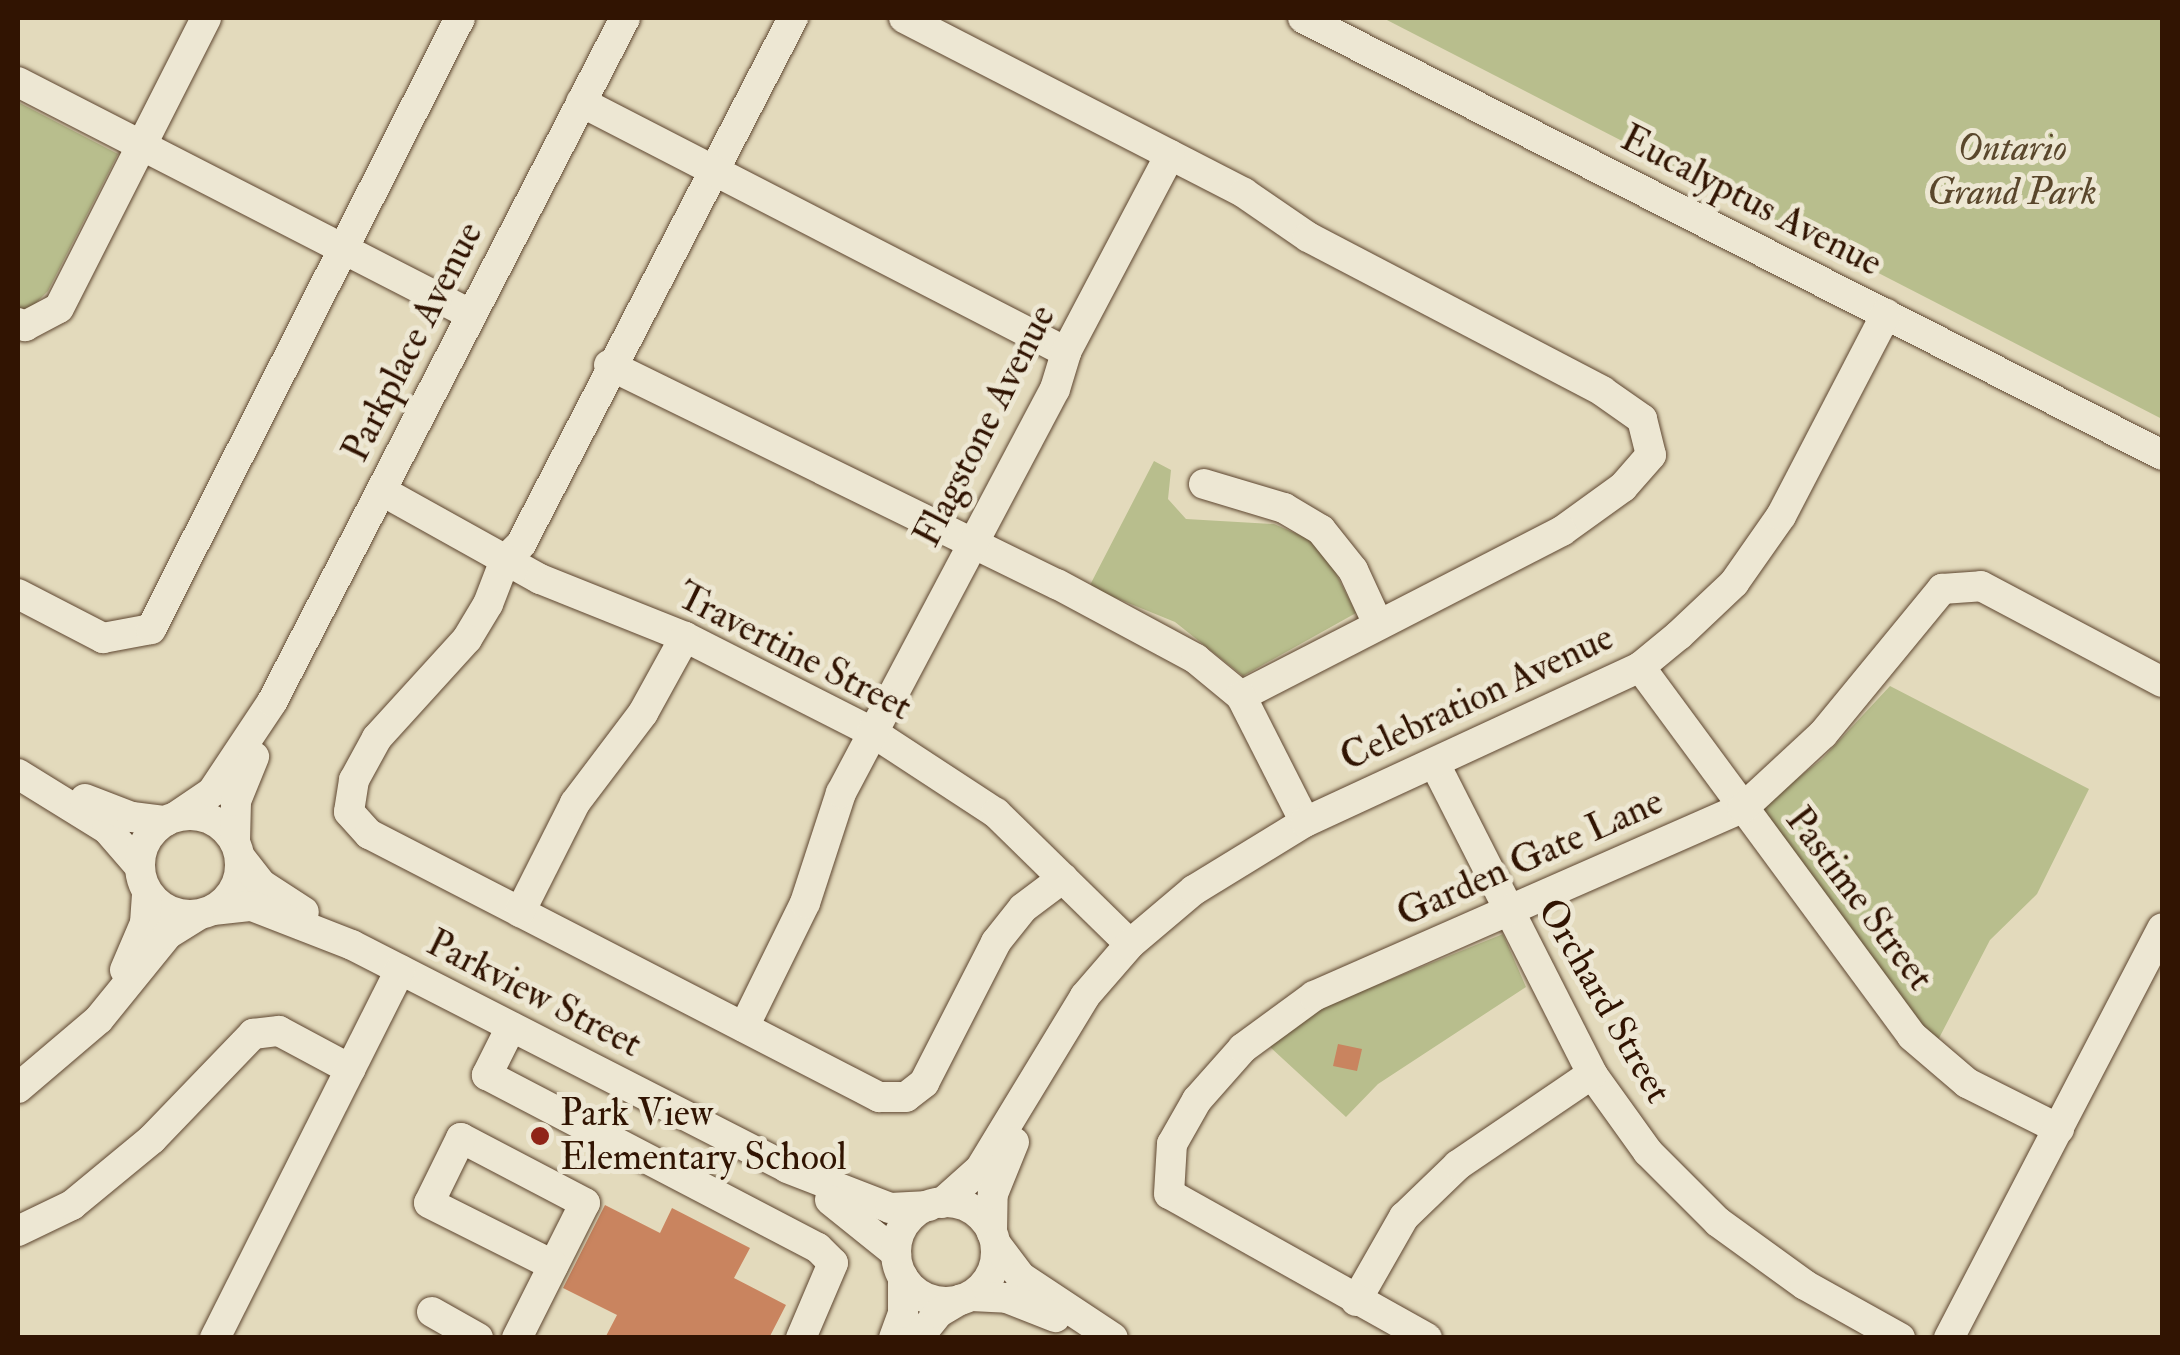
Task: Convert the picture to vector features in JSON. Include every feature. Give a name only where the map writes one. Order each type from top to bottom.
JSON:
[{"type":"street","points":[[18,322],[25,326],[59,308],[206,18]]},
{"type":"street","points":[[18,594],[103,638],[150,628],[460,18]]},
{"type":"street","name":"Parkplace Avenue","points":[[172,819],[212,792],[272,702],[625,18]]},
{"type":"street","points":[[794,18],[609,365],[520,544],[505,560],[467,638],[378,738],[354,780],[349,812],[370,834],[878,1096],[906,1097],[924,1083],[996,942],[1023,908],[1063,878]]},
{"type":"street","points":[[904,18],[1244,193],[1308,237],[1602,391],[1642,419],[1651,455],[1622,487],[1562,531],[1241,696]]},
{"type":"street","name":"Eucalyptus Avenue","points":[[1303,18],[2162,455]]},
{"type":"street","points":[[18,82],[472,315]]},
{"type":"street","points":[[582,102],[1066,352]]},
{"type":"street","name":"Flagstone Avenue","points":[[744,1028],[804,904],[840,793],[1056,389],[1066,352],[1170,155]]},
{"type":"street","name":"Celebration Avenue","points":[[935,1204],[969,1184],[1034,1088],[1085,996],[1130,944],[1194,890],[1305,822],[1436,766],[1640,667],[1734,583],[1781,516],[1886,314]]},
{"type":"street","points":[[609,365],[972,544],[1196,660],[1241,696],[1305,822]]},
{"type":"street","points":[[1204,484],[1284,508],[1321,530],[1352,570],[1378,624]]},
{"type":"street","name":"Travertine Street","points":[[382,492],[505,560],[685,637],[872,732],[996,813],[1130,944]]},
{"type":"street","name":"Garden Gate Lane","points":[[1356,1301],[1168,1194],[1172,1144],[1196,1100],[1243,1048],[1314,996],[1742,808],[1823,734],[1942,589],[1981,586],[2162,682]]},
{"type":"street","points":[[520,912],[575,803],[643,713],[685,637]]},
{"type":"street","name":"Pastime Street","points":[[1640,667],[1912,1036],[1967,1083],[2059,1129]]},
{"type":"street","name":"Parkplace Avenue","points":[[237,850],[236,802],[272,702]]},
{"type":"street","name":"Orchard Street","points":[[1436,766],[1507,914],[1592,1074],[1648,1152],[1718,1222],[1805,1286],[1900,1338]]},
{"type":"street","points":[[24,778],[132,818],[216,822],[261,884],[352,946]]},
{"type":"street","points":[[24,778],[107,829],[168,911],[205,913],[252,906],[352,946]]},
{"type":"street","points":[[114,1001],[145,923],[146,840],[172,819]]},
{"type":"street","points":[[18,1088],[114,1001],[168,934],[205,913],[235,888],[237,850]]},
{"type":"street","points":[[1949,1338],[2162,928]]},
{"type":"street","name":"Parkview Street","points":[[352,946],[787,1168],[890,1208],[935,1204]]},
{"type":"street","points":[[215,1338],[400,970]]},
{"type":"street","points":[[511,1027],[487,1075],[826,1256],[833,1264],[831,1277],[801,1338]]},
{"type":"street","points":[[18,1231],[72,1204],[152,1139],[254,1034],[279,1031],[350,1070]]},
{"type":"street","points":[[1428,1338],[1356,1301],[1404,1217],[1458,1165],[1592,1074]]},
{"type":"street","name":"Celebration Avenue","points":[[994,1238],[993,1194],[1034,1088]]},
{"type":"street","points":[[517,1338],[584,1203],[461,1138],[429,1203],[553,1265]]},
{"type":"street","name":"Parkview Street","points":[[787,1168],[900,1265]]},
{"type":"street","points":[[894,1338],[903,1313],[902,1230],[935,1204],[972,1210],[1020,1276],[1111,1337]]},
{"type":"street","points":[[918,1338],[938,1313],[966,1298],[992,1274],[994,1238]]},
{"type":"street","points":[[900,1265],[922,1296],[1025,1304],[1111,1337]]},
{"type":"street","points":[[432,1312],[478,1338]]},
{"type":"green space","name":"Ontario Grand Park","points":[[1383,18],[2162,18],[2162,419]]},
{"type":"green space","points":[[18,102],[118,154],[48,291],[30,309],[19,310]]},
{"type":"green space","points":[[1154,461],[1171,470],[1168,499],[1186,519],[1274,524],[1321,544],[1356,613],[1243,676],[1175,622],[1089,587]]},
{"type":"green space","points":[[1890,686],[2089,789],[2037,894],[1990,940],[1937,1042],[1897,1004],[1760,808],[1822,759]]},
{"type":"green space","points":[[1503,934],[1526,987],[1378,1084],[1346,1117],[1269,1046],[1320,1008]]},
{"type":"building","points":[[1338,1044],[1362,1049],[1357,1071],[1333,1066]]},
{"type":"building","points":[[605,1205],[660,1233],[672,1208],[750,1248],[734,1278],[786,1305],[769,1338],[605,1338],[617,1315],[563,1288]]},
{"type":"place","name":"Park View Elementary School","points":[[540,1136]]}]
